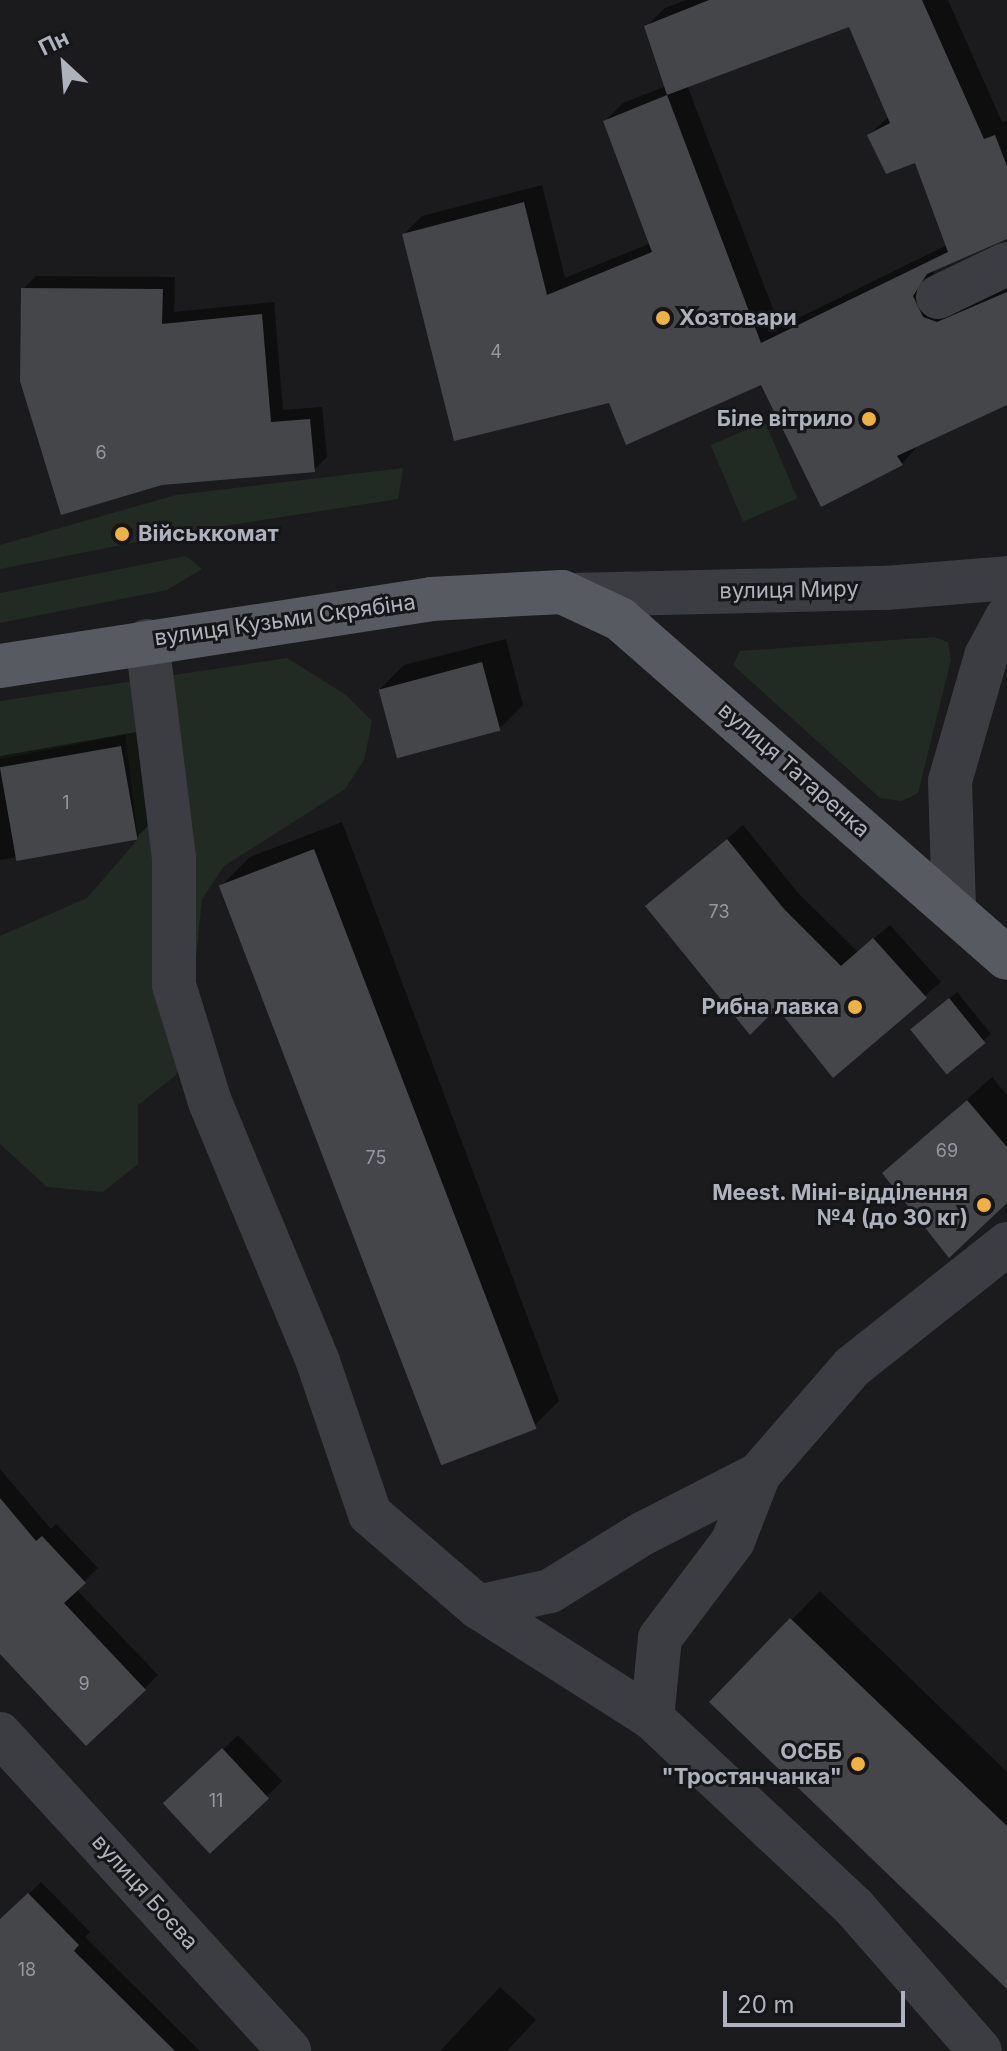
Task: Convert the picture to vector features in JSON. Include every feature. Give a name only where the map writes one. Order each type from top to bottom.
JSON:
[{"type":"main road","name":"вулиця Кузьми Скрябіна","points":[[0,666],[431,599],[571,595]]},
{"type":"main road","name":"вулиця Татаренка","points":[[571,595],[620,619],[954,908],[1007,958]]},
{"type":"street","points":[[938,297],[1007,264]]},
{"type":"street","name":"вулиця Миру","points":[[571,595],[886,588],[1007,578]]},
{"type":"street","points":[[954,908],[950,781],[986,656],[1007,617]]},
{"type":"street","points":[[147,641],[174,857],[174,985],[210,1102],[318,1362],[370,1514],[478,1607],[652,1718],[854,1907],[980,2051]]},
{"type":"street","points":[[652,1718],[660,1638],[733,1541],[759,1474],[852,1367],[1007,1244]]},
{"type":"street","points":[[478,1607],[550,1591],[642,1534],[759,1474]]},
{"type":"street","name":"вулиця Боєва","points":[[0,1734],[289,2051]]},
{"type":"shaded area","points":[[765,422],[797,498],[743,521],[711,445]]},
{"type":"shaded area","points":[[403,468],[398,499],[198,530],[0,569],[0,545],[176,495]]},
{"type":"shaded area","points":[[186,556],[202,569],[167,590],[0,623],[0,593]]},
{"type":"shaded area","points":[[934,637],[948,642],[951,660],[918,793],[902,801],[880,798],[733,665],[740,651]]},
{"type":"shaded area","points":[[287,658],[346,695],[372,721],[364,760],[345,789],[224,866],[202,899],[186,1056],[175,1076],[138,1105],[138,1164],[103,1192],[47,1187],[0,1144],[0,936],[87,898],[138,839],[125,735],[0,759],[0,701]]},
{"type":"building","points":[[709,0],[922,0],[984,139],[995,135],[1007,166],[1007,239],[927,274],[913,296],[923,317],[937,322],[1007,292],[1007,405],[897,456],[903,465],[821,507],[761,385],[626,445],[609,403],[454,441],[402,234],[524,202],[547,295],[652,252],[603,121],[667,95],[644,26]],"holes":[[[849,27],[890,123],[867,135],[886,174],[915,163],[948,252],[761,343],[667,95]]]},
{"type":"building","points":[[21,288],[163,289],[162,324],[262,314],[271,422],[310,419],[315,472],[162,485],[61,515],[20,381]]},
{"type":"building","points":[[482,662],[500,731],[397,758],[379,690]]},
{"type":"building","points":[[121,746],[137,840],[16,861],[0,767]]},
{"type":"building","points":[[727,839],[784,909],[841,966],[873,938],[927,998],[833,1078],[777,1008],[750,1035],[645,906]]},
{"type":"building","points":[[314,849],[537,1429],[441,1465],[219,886]]},
{"type":"building","points":[[949,998],[986,1043],[947,1075],[910,1029]]},
{"type":"building","points":[[967,1100],[1007,1147],[1007,1203],[949,1258],[882,1173]]},
{"type":"building","points":[[0,1498],[36,1541],[42,1536],[86,1583],[64,1603],[146,1690],[86,1746],[0,1654]]},
{"type":"building","name":"ОСББ \"Тростянчанка\"","points":[[790,1618],[1007,1826],[1007,1989],[709,1702]]},
{"type":"building","points":[[222,1748],[269,1798],[210,1854],[163,1803]]},
{"type":"building","points":[[28,1893],[79,1945],[74,1951],[175,2051],[0,2051],[0,1919]]},
{"type":"place","name":"Хозтовари","points":[[663,318]]},
{"type":"place","name":"Біле вітрило","points":[[869,419]]},
{"type":"place","name":"Військкомат","points":[[122,534]]},
{"type":"place","name":"Рибна лавка","points":[[855,1007]]},
{"type":"place","name":"Meest. Міні-відділення №4 (до 30 кг)","points":[[984,1205]]},
{"type":"place","name":"ОСББ \"Тростянчанка\"","points":[[858,1764]]}]
